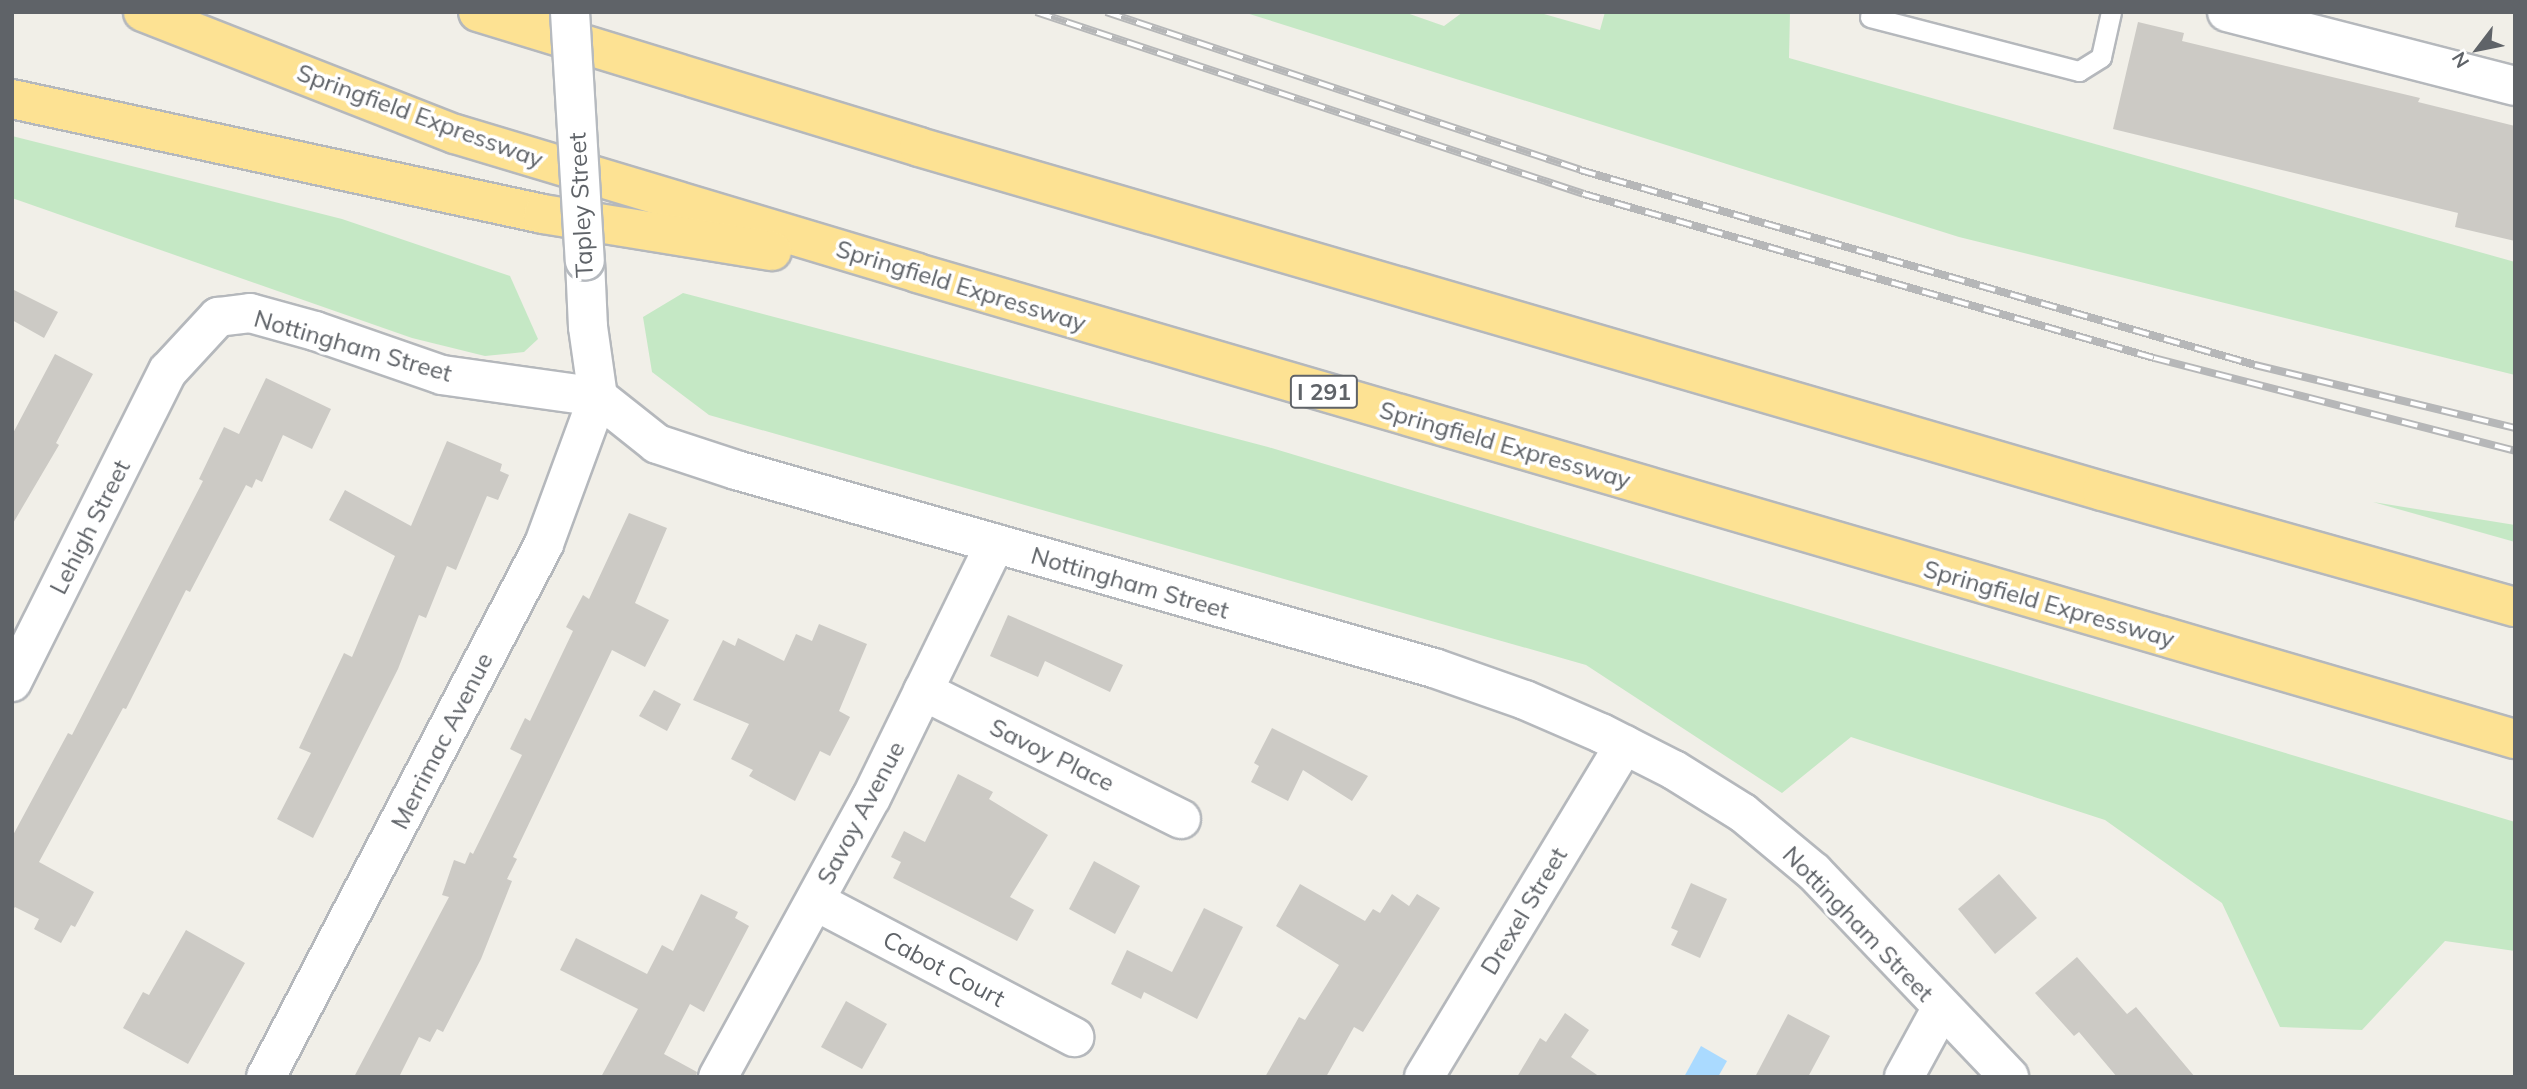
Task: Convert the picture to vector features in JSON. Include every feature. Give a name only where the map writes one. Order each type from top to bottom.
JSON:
[{"type":"highway","name":"Springfield Expressway","points":[[144,12],[455,134],[917,274],[2515,739]]},
{"type":"highway","points":[[478,12],[766,101],[2022,468],[2515,607]]},
{"type":"highway","points":[[561,12],[766,101]]},
{"type":"highway","points":[[12,99],[542,214],[917,274]]},
{"type":"street","name":"Tapley Street","points":[[570,12],[588,327],[598,397]]},
{"type":"street","points":[[2227,12],[2515,86]]},
{"type":"street","name":"Nottingham Street","points":[[168,372],[218,317],[250,313],[315,331],[442,375],[598,397],[657,444],[736,470],[1434,668],[1525,700],[1674,770],[1744,813],[1814,872],[2008,1077]]},
{"type":"street","name":"Lehigh Street","points":[[12,682],[24,631],[168,372]]},
{"type":"street","name":"Merrimac Avenue","points":[[267,1077],[544,544],[598,397]]},
{"type":"street","name":"Savoy Avenue","points":[[718,1077],[871,798],[995,544]]},
{"type":"street","name":"Savoy Place","points":[[923,691],[1181,819]]},
{"type":"street","name":"Drexel Street","points":[[1423,1077],[1624,745]]},
{"type":"street","name":"Cabot Court","points":[[815,901],[1074,1037]]},
{"type":"street","points":[[1904,1077],[1941,1009]]},
{"type":"lane","points":[[1870,17],[2078,71],[2101,57],[2111,12]]},
{"type":"green space","points":[[1243,12],[1404,12],[1444,26],[1463,12],[1537,12],[1600,30],[1605,12],[1790,12],[1789,58],[2515,262],[2515,375],[1959,237]]},
{"type":"green space","points":[[12,136],[342,219],[510,276],[538,339],[524,352],[485,356],[412,338],[12,198]]},
{"type":"green space","points":[[683,293],[1268,447],[2515,822],[2515,951],[2445,941],[2362,1030],[2280,1027],[2222,903],[2105,820],[1851,737],[1782,793],[1586,665],[709,415],[652,372],[643,317]]},
{"type":"green space","points":[[2373,502],[2515,525],[2515,542]]},
{"type":"water","points":[[1701,1046],[1727,1061],[1718,1077],[1684,1077]]},
{"type":"building","points":[[2138,22],[2184,33],[2182,41],[2420,98],[2418,102],[2515,126],[2515,241],[2455,227],[2458,213],[2113,129]]},
{"type":"building","points":[[12,289],[58,312],[44,338],[12,320]]},
{"type":"building","points":[[55,354],[93,374],[56,443],[59,445],[12,525],[12,435]]},
{"type":"building","points":[[266,378],[331,409],[312,449],[283,435],[262,482],[256,479],[252,488],[246,485],[190,592],[186,590],[126,709],[123,708],[39,862],[94,892],[75,927],[71,925],[61,943],[34,929],[39,919],[15,907],[12,911],[12,837],[68,733],[72,735],[203,481],[199,479],[224,427],[239,434]]},
{"type":"building","points":[[447,441],[502,464],[500,471],[509,475],[498,500],[487,496],[456,570],[447,566],[426,618],[419,615],[398,669],[313,838],[277,819],[311,753],[299,748],[344,653],[352,657],[395,556],[329,520],[345,490],[411,526]]},
{"type":"building","points":[[629,513],[667,528],[635,603],[669,620],[645,667],[612,650],[513,857],[517,859],[507,879],[512,881],[481,959],[443,1032],[437,1029],[430,1042],[419,1037],[399,1077],[354,1077],[449,897],[442,895],[454,860],[465,864],[470,852],[473,854],[522,755],[510,749],[525,718],[530,721],[573,631],[566,627],[583,595],[589,599]]},
{"type":"building","points":[[1008,615],[1123,665],[1110,692],[1045,661],[1038,677],[990,656]]},
{"type":"building","points":[[819,624],[867,644],[839,711],[850,717],[830,756],[820,751],[795,801],[749,776],[753,770],[731,759],[749,724],[693,700],[723,640],[735,646],[738,638],[784,661],[796,634],[812,641]]},
{"type":"building","points":[[654,690],[681,704],[667,731],[639,716]]},
{"type":"building","points":[[1272,728],[1368,776],[1352,801],[1303,770],[1288,801],[1251,782],[1259,766],[1254,763]]},
{"type":"building","points":[[958,774],[993,792],[989,799],[1048,835],[1010,897],[1034,910],[1017,941],[893,878],[901,862],[891,857],[904,831],[925,842]]},
{"type":"building","points":[[1094,861],[1140,886],[1115,934],[1069,909]]},
{"type":"building","points":[[1999,874],[2037,918],[1995,954],[1958,909]]},
{"type":"building","points":[[1691,883],[1727,899],[1700,958],[1671,945],[1678,931],[1671,928]]},
{"type":"building","points":[[1300,884],[1365,921],[1373,909],[1380,913],[1392,894],[1409,906],[1417,894],[1440,908],[1363,1032],[1354,1027],[1326,1077],[1265,1077],[1299,1017],[1305,1020],[1339,965],[1276,926]]},
{"type":"building","points":[[701,894],[738,912],[735,918],[749,926],[704,1012],[690,1004],[664,1054],[697,1072],[696,1077],[601,1077],[638,1009],[560,970],[576,938],[647,974],[662,945],[673,951]]},
{"type":"building","points":[[1204,908],[1243,927],[1197,1019],[1144,992],[1141,999],[1111,984],[1127,950],[1172,972]]},
{"type":"building","points":[[186,930],[245,963],[188,1064],[123,1028],[143,992],[149,995]]},
{"type":"building","points":[[2077,957],[2127,1014],[2136,1007],[2195,1077],[2117,1077],[2079,1032],[2074,1036],[2035,993]]},
{"type":"building","points":[[846,1001],[887,1024],[862,1069],[821,1047]]},
{"type":"building","points":[[1565,1013],[1589,1030],[1571,1057],[1600,1077],[1517,1077],[1540,1038],[1546,1042]]},
{"type":"building","points":[[1788,1014],[1830,1036],[1808,1077],[1755,1077]]},
{"type":"railway","points":[[1036,12],[1584,194],[2154,358],[2515,451]]},
{"type":"railway","points":[[1106,12],[1580,170],[2255,365],[2515,428]]}]
